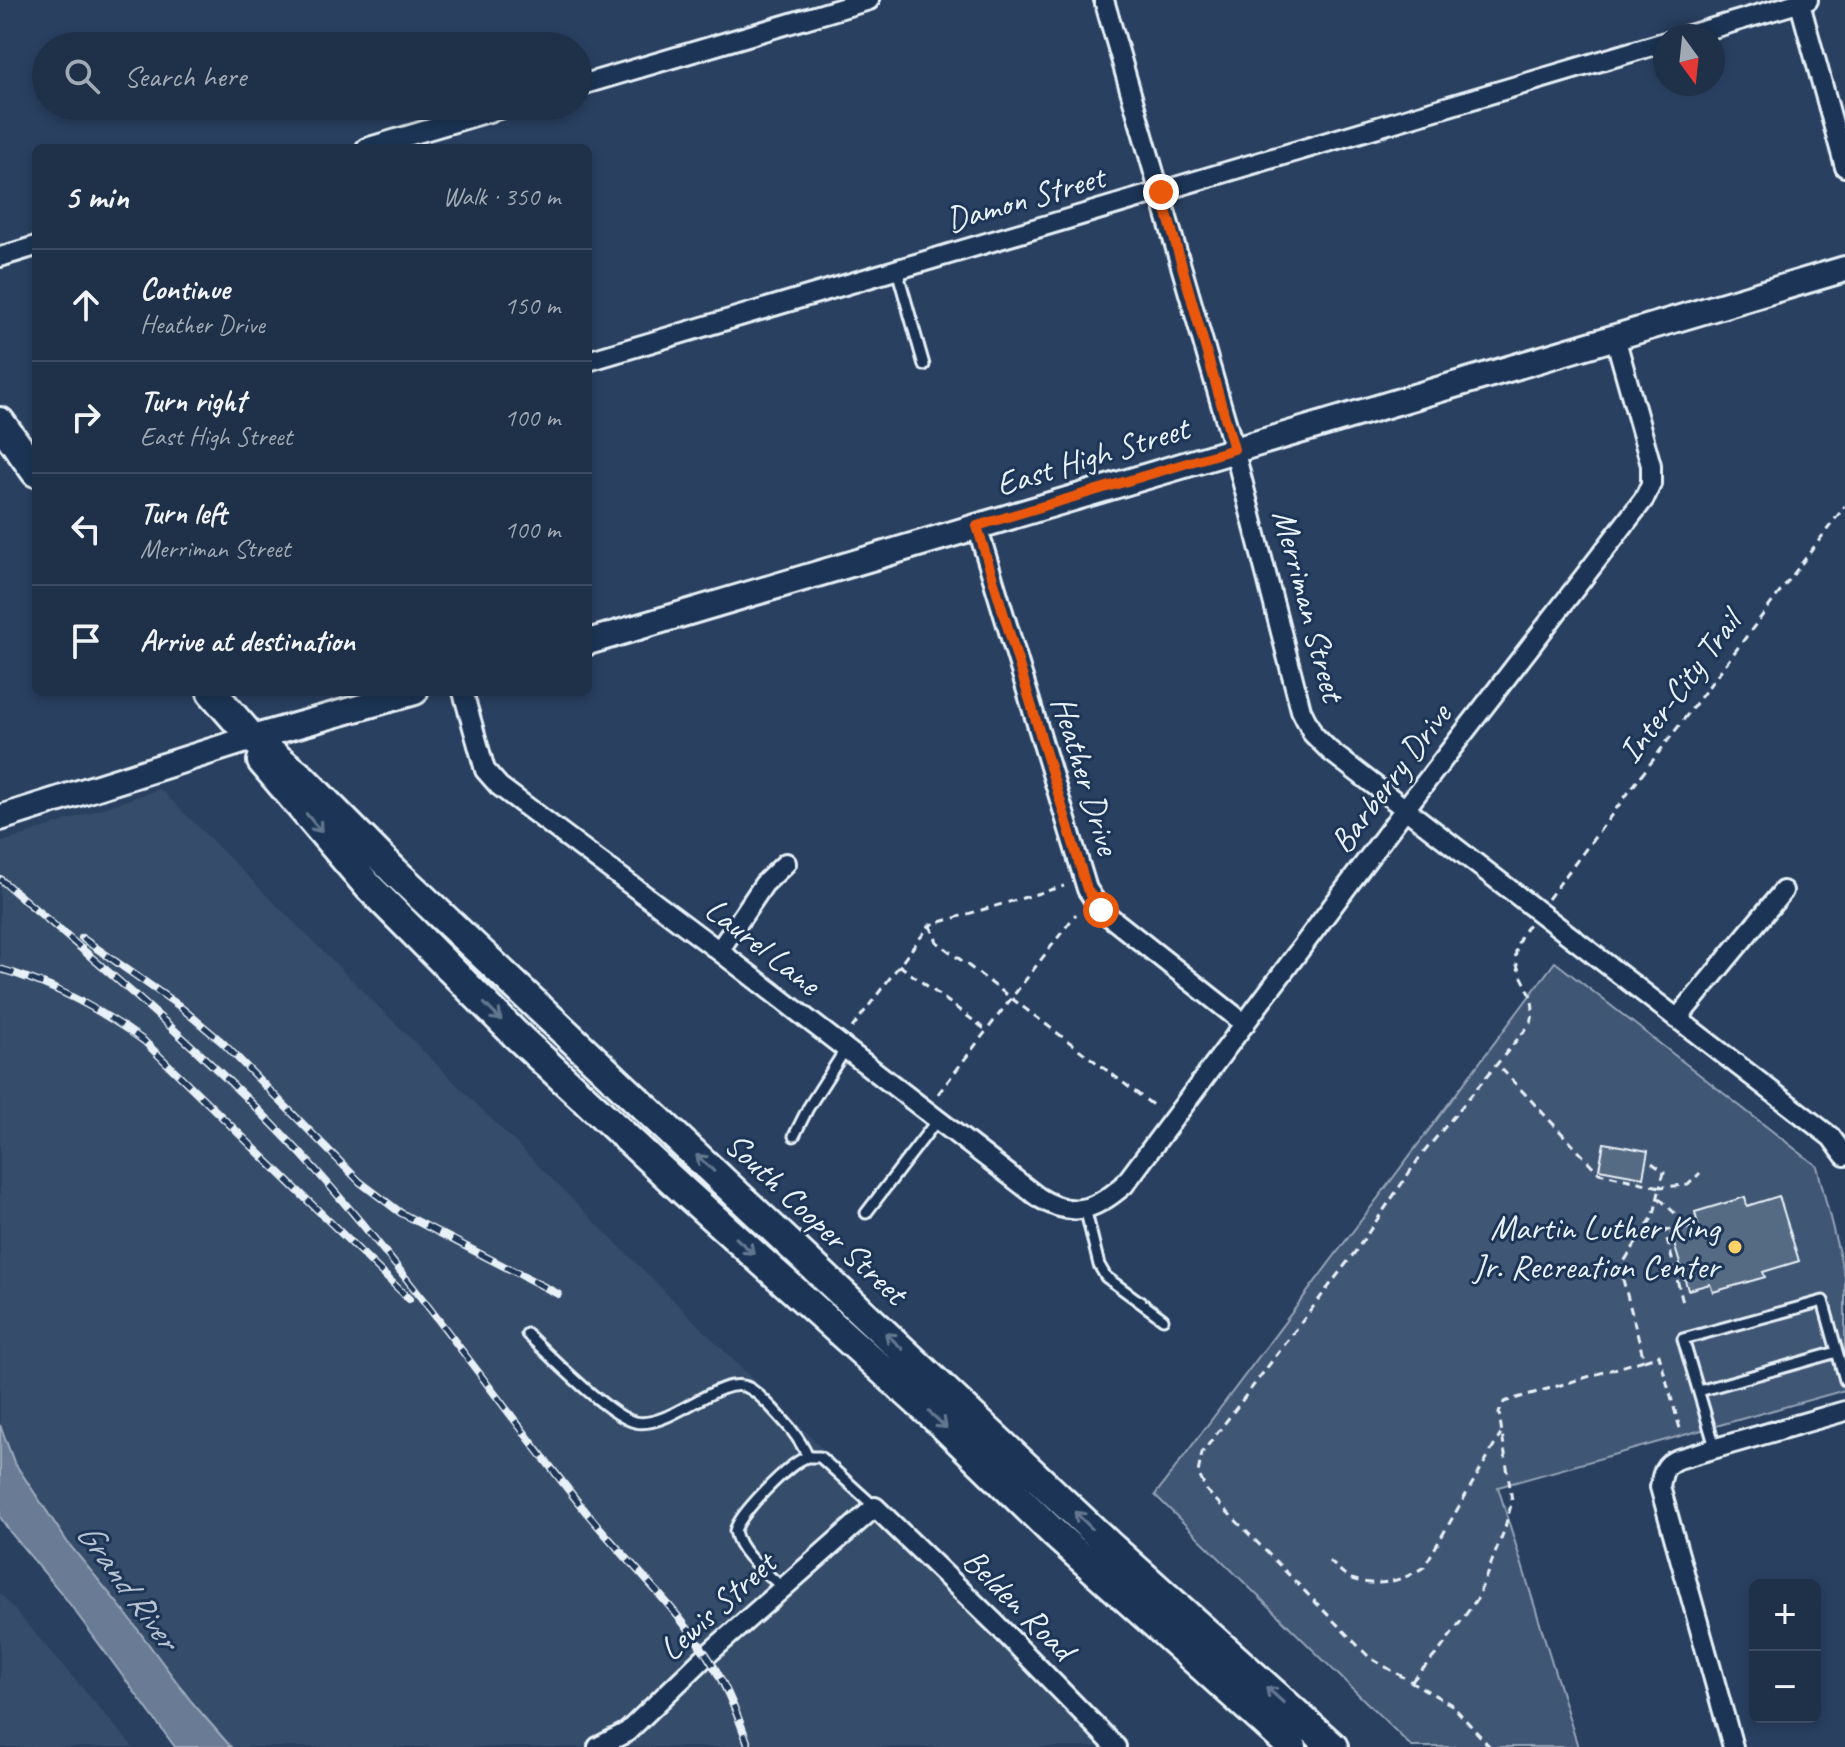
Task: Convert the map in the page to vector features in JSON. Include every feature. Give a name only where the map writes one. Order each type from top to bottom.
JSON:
[{"type":"main road","points":[[0,422],[32,466]]},
{"type":"main road","name":"South Cooper Street","points":[[215,696],[252,738],[302,778],[394,871],[1112,1548],[1333,1747]]},
{"type":"main road","name":"South Cooper Street","points":[[252,738],[265,766],[369,887],[515,1034],[940,1422],[1055,1534],[1292,1747]]},
{"type":"street","points":[[592,82],[869,0]]},
{"type":"street","name":"Merriman Street","points":[[1104,0],[1234,449],[1301,710],[1313,734],[1330,751],[1677,1019],[1838,1135],[1845,1156]]},
{"type":"street","points":[[1725,24],[1802,1],[1845,167]]},
{"type":"street","name":"Damon Street","points":[[592,360],[1653,46]]},
{"type":"street","points":[[380,144],[461,120]]},
{"type":"street","points":[[0,257],[32,247]]},
{"type":"street","name":"East High Street","points":[[592,641],[1845,269]]},
{"type":"street","name":"Barberry Drive","points":[[1079,1210],[1104,1203],[1124,1185],[1405,809],[1644,499],[1651,484],[1651,465],[1615,337]]},
{"type":"street","name":"Heather Drive","points":[[977,526],[1087,889],[1101,910],[1245,1024]]},
{"type":"street","points":[[0,818],[252,738],[401,696]]},
{"type":"street","name":"Laurel Lane","points":[[464,696],[485,770],[499,786],[1038,1197],[1050,1205],[1079,1210]]},
{"type":"street","points":[[719,951],[764,884],[786,863]]},
{"type":"street","points":[[1677,1019],[1783,891]]},
{"type":"street","points":[[1733,1747],[1660,1487],[1665,1468],[1678,1459],[1715,1447],[1845,1411]]},
{"type":"street","name":"Lewis Street","points":[[598,1747],[627,1732],[707,1655],[875,1507]]},
{"type":"street","name":"Belden Road","points":[[875,1507],[995,1623],[1116,1747]]},
{"type":"lane","points":[[897,270],[924,365]]},
{"type":"lane","points":[[794,1136],[845,1050]]},
{"type":"lane","points":[[866,1213],[938,1119]]},
{"type":"lane","points":[[1079,1210],[1106,1277],[1163,1319]]},
{"type":"lane","points":[[1715,1447],[1683,1339],[1823,1301],[1845,1380]]},
{"type":"lane","points":[[527,1334],[605,1403],[636,1423],[659,1420],[732,1386],[747,1387],[794,1431],[808,1457]]},
{"type":"lane","points":[[1699,1391],[1837,1352]]},
{"type":"lane","points":[[784,1589],[741,1546],[735,1531],[742,1516],[786,1472],[808,1457],[820,1457],[875,1507]]},
{"type":"path","name":"Inter-City Trail","points":[[1551,896],[1845,506]]},
{"type":"path","points":[[852,1028],[930,925],[1064,886]]},
{"type":"path","points":[[938,1094],[1076,914]]},
{"type":"path","points":[[930,925],[937,942],[1154,1106]]},
{"type":"path","points":[[1490,1747],[1452,1705],[1370,1658],[1207,1491],[1198,1473],[1202,1453],[1355,1252],[1420,1157],[1531,1023],[1535,1009],[1514,957],[1523,931]]},
{"type":"path","points":[[899,965],[987,1031]]},
{"type":"path","points":[[1497,1064],[1599,1173],[1660,1187],[1688,1185],[1700,1173]]},
{"type":"path","points":[[1644,1360],[1620,1268],[1654,1215],[1664,1172],[1652,1163]]},
{"type":"path","points":[[1658,1197],[1687,1225],[1665,1231],[1684,1307]]},
{"type":"path","points":[[1412,1681],[1440,1650],[1477,1599],[1494,1562],[1512,1501],[1499,1413],[1504,1402],[1659,1355],[1681,1432]]},
{"type":"path","points":[[1329,1561],[1354,1580],[1381,1583],[1407,1579],[1424,1567],[1501,1434]]},
{"type":"shaded area","points":[[160,789],[1122,1747],[209,1747],[91,1571],[42,1507],[0,1435],[0,843]]},
{"type":"shaded area","points":[[1555,962],[1817,1166],[1845,1277],[1845,1390],[1498,1487],[1578,1747],[1412,1747],[1155,1495]]},
{"type":"shaded area","name":"Grand River","points":[[0,1425],[14,1462],[68,1543],[124,1611],[191,1701],[231,1747],[175,1747],[63,1595],[10,1532],[0,1517]]},
{"type":"shaded area","points":[[0,1593],[133,1747],[0,1747]]},
{"type":"building","points":[[1604,1143],[1648,1151],[1643,1177],[1599,1169]]},
{"type":"building","name":"Martin Luther King Jr. Recreation Center","points":[[1779,1196],[1799,1261],[1763,1272],[1765,1277],[1713,1292],[1710,1284],[1688,1290],[1671,1234],[1698,1225],[1695,1212],[1745,1197],[1747,1206]]},
{"type":"railway","points":[[0,879],[194,1048],[268,1119],[339,1197],[408,1281],[574,1497],[691,1633],[725,1687],[749,1747]]},
{"type":"railway","points":[[82,938],[178,1005],[222,1042],[360,1182],[401,1213],[558,1294]]},
{"type":"railway","points":[[0,969],[39,982],[75,999],[144,1041],[409,1299]]},
{"type":"place","name":"Martin Luther King Jr. Recreation Center","points":[[1735,1247]]},
{"type":"route","points":[[1101,910],[1087,889],[977,526],[1234,449],[1161,192]]}]
